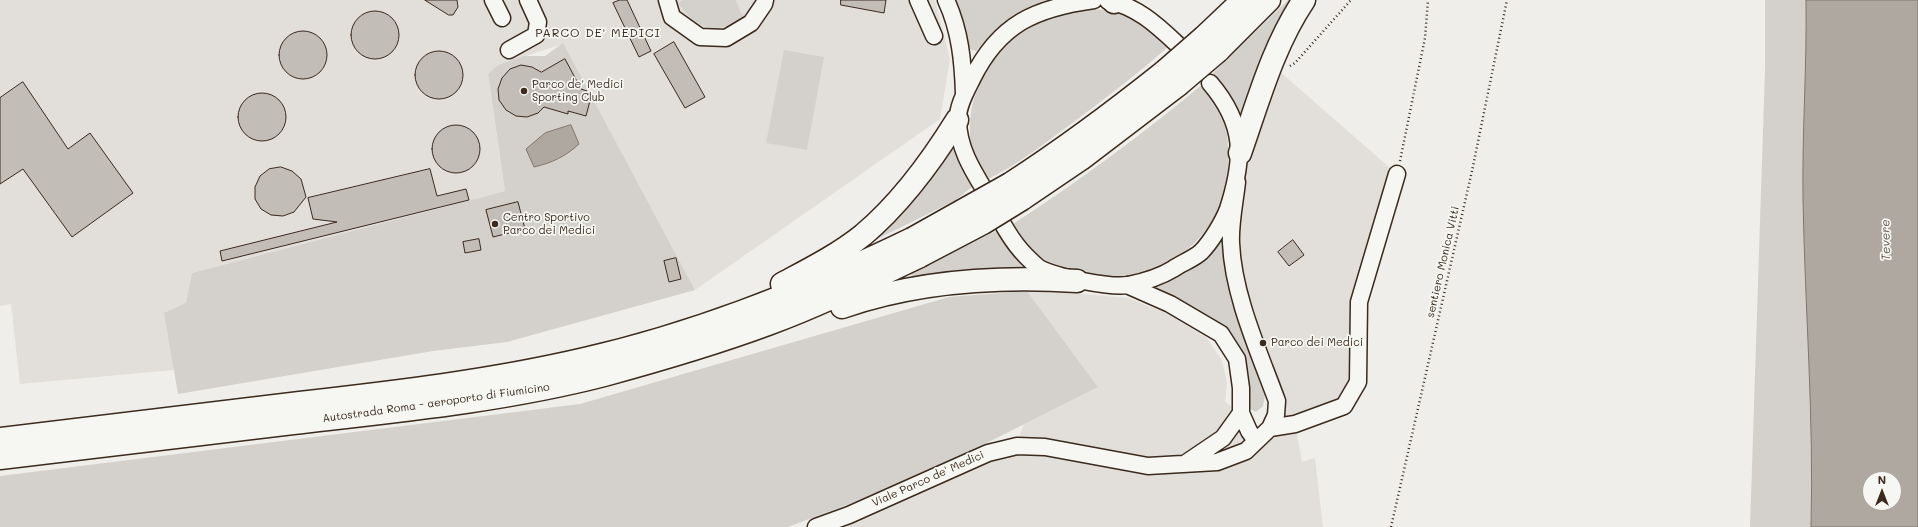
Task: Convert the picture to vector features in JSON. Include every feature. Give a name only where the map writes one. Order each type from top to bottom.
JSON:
[{"type":"highway","name":"Autostrada Roma - aeroporto di Fiumicino","points":[[1211,44],[1243,0]]},
{"type":"highway","name":"Autostrada Roma - aeroporto di Fiumicino","points":[[0,458],[394,411],[526,392],[602,375],[692,350],[770,324],[860,285],[916,248],[1016,191],[1074,141],[1171,78],[1211,44],[1269,0]]},
{"type":"highway","points":[[1240,153],[1276,52],[1294,15],[1304,0]]},
{"type":"highway","points":[[708,325],[728,309],[824,262],[862,235],[895,205],[921,174],[958,120]]},
{"type":"highway","name":"Autostrada Roma - aeroporto di Fiumicino","points":[[0,439],[383,394],[499,377],[586,359],[708,325],[787,296],[850,269],[916,248]]},
{"type":"highway","points":[[770,324],[795,323],[869,298],[919,288],[1002,279],[1042,278],[1077,281]]},
{"type":"street","points":[[494,0],[502,18]]},
{"type":"street","points":[[509,50],[536,35],[538,22],[528,0]]},
{"type":"street","points":[[667,0],[672,17],[700,38],[726,38],[751,23],[764,4],[765,0]]},
{"type":"street","points":[[918,0],[934,36]]},
{"type":"street","points":[[946,0],[962,53],[964,94]]},
{"type":"street","points":[[1177,44],[1159,27],[1136,11],[1108,0],[1068,3],[1038,13],[1012,27],[993,44],[979,65],[964,94],[958,120],[964,156],[1011,237],[1024,254],[1040,268],[1077,281],[1127,285],[1170,304],[1221,334],[1237,359],[1241,388],[1241,413],[1249,431],[1256,441]]},
{"type":"street","points":[[1127,285],[1163,275],[1201,252],[1224,220],[1237,182],[1240,153],[1235,123],[1220,94],[1210,83]]},
{"type":"street","points":[[1270,428],[1295,424],[1344,406],[1358,382],[1359,302],[1397,174]]},
{"type":"street","name":"Viale Parco de' Medici","points":[[816,527],[849,515],[988,453],[1016,446],[1045,447],[1148,466],[1169,466],[1186,463],[1217,462],[1246,451],[1270,428],[1276,415],[1277,401],[1245,310],[1235,272],[1231,242],[1237,182]]},
{"type":"street","name":"Viale Parco de' Medici","points":[[1186,463],[1223,438],[1241,413]]},
{"type":"path","points":[[1268,76],[1295,63],[1351,0]]},
{"type":"path","points":[[1397,174],[1425,38],[1428,0]]},
{"type":"path","name":"sentiero Monica Vitti","points":[[1391,527],[1472,171],[1507,0]]},
{"type":"shaded area","points":[[0,0],[935,0],[950,59],[940,119],[695,290],[563,44],[498,65],[488,75],[505,191],[192,273],[174,370],[20,384],[11,304],[0,306]]},
{"type":"shaded area","points":[[683,0],[736,0],[740,12],[744,16],[740,22],[732,26],[712,28],[699,24],[688,15],[678,3]]},
{"type":"shaded area","points":[[956,0],[1051,0],[1020,11],[1002,25],[976,51],[969,49],[964,25]]},
{"type":"shaded area","points":[[1288,0],[1290,0],[1261,62],[1242,118],[1225,87],[1213,73]]},
{"type":"shaded area","points":[[1765,0],[1806,0],[1812,474],[1811,527],[1750,527],[1765,70]]},
{"type":"shaded area","points":[[1078,9],[1119,12],[1139,21],[1170,45],[1123,84],[1043,145],[1021,160],[986,180],[973,152],[970,134],[974,98],[988,65],[998,50],[1010,37],[1024,26],[1044,16]]},
{"type":"shaded area","points":[[563,43],[695,290],[507,342],[433,351],[178,394],[164,313],[186,303],[192,273],[505,191],[488,74],[498,65],[523,56],[545,56]],"holes":[[[521,65],[532,67],[542,73],[546,105],[533,114],[521,116],[510,113],[503,105],[499,95],[500,83],[507,73]]]},
{"type":"shaded area","points":[[784,50],[824,57],[807,150],[766,143]]},
{"type":"shaded area","points":[[1278,70],[1397,174],[1359,302],[1358,382],[1344,406],[1295,424],[1302,462],[1315,458],[1323,527],[816,527],[1016,446],[1024,424],[1098,387],[1027,291],[1128,298],[1166,313],[1207,338],[1222,361],[1227,383],[1225,402],[1241,413],[1256,441],[1277,401],[1235,273],[1237,182]]},
{"type":"shaded area","points":[[1204,83],[1216,99],[1221,109],[1227,133],[1228,173],[1223,198],[1218,210],[1208,227],[1195,242],[1180,255],[1164,265],[1146,272],[1127,276],[1108,277],[1088,275],[1063,269],[1045,261],[1029,246],[1013,224],[1110,156]]},
{"type":"shaded area","points":[[952,148],[974,185],[956,200],[855,250]]},
{"type":"shaded area","points":[[1002,228],[1033,270],[1007,269],[913,277],[911,275],[911,273]]},
{"type":"shaded area","points":[[1225,231],[1265,395],[1263,406],[1256,412],[1250,409],[1245,400],[1224,331],[1208,317],[1150,287],[1163,283],[1184,272],[1200,258]]},
{"type":"shaded area","points":[[1027,291],[1098,387],[913,480],[788,527],[0,527],[0,476],[580,404],[949,297]]},
{"type":"water","name":"Tevere","points":[[1806,0],[1918,0],[1918,527],[1811,527],[1812,486],[1804,241],[1803,150]]},
{"type":"water","points":[[571,125],[579,144],[558,158],[534,167],[526,149],[545,133]]},
{"type":"building","points":[[425,0],[457,0],[458,7],[453,15],[449,15]]},
{"type":"building","points":[[620,0],[627,0],[651,51],[639,57],[613,3]]},
{"type":"building","points":[[841,0],[886,0],[884,13],[841,5]]},
{"type":"building","points":[[370,11],[380,11],[389,15],[395,21],[398,26],[398,44],[389,55],[380,59],[370,59],[361,55],[355,49],[351,40],[351,30],[355,21],[361,15]]},
{"type":"building","points":[[298,31],[308,31],[317,35],[323,41],[326,46],[326,64],[317,75],[308,79],[298,79],[289,75],[283,69],[279,60],[279,50],[283,41],[289,35]]},
{"type":"building","points":[[674,42],[705,97],[685,108],[654,54]]},
{"type":"building","points":[[434,51],[444,51],[453,55],[459,61],[462,66],[462,84],[453,95],[444,99],[434,99],[425,95],[419,89],[415,80],[415,70],[419,61],[425,55]]},
{"type":"building","points":[[565,59],[581,89],[587,91],[586,95],[591,97],[586,116],[568,111],[568,114],[544,107],[538,113],[527,117],[516,116],[506,110],[499,100],[498,89],[502,78],[510,69],[521,65],[532,67],[541,72]]},
{"type":"building","points":[[23,82],[68,149],[90,133],[133,193],[72,237],[23,169],[0,184],[0,98]]},
{"type":"building","points":[[257,93],[267,93],[276,97],[282,103],[285,108],[285,126],[276,137],[267,141],[257,141],[248,137],[242,131],[238,122],[238,112],[242,103],[248,97]]},
{"type":"building","points":[[451,125],[461,125],[470,129],[476,135],[479,140],[479,158],[470,169],[461,173],[451,173],[442,169],[436,163],[432,154],[432,144],[436,135],[442,129]]},
{"type":"building","points":[[281,167],[292,171],[301,179],[306,197],[294,212],[283,216],[271,215],[261,209],[255,199],[255,187],[260,176],[269,169]]},
{"type":"building","points":[[430,169],[437,196],[466,189],[469,200],[222,261],[220,251],[337,222],[313,219],[308,198]]},
{"type":"building","points":[[518,202],[525,229],[493,237],[486,210]]},
{"type":"building","points":[[479,239],[481,250],[465,253],[463,242]]},
{"type":"building","points":[[1293,240],[1304,255],[1289,266],[1278,252]]},
{"type":"building","points":[[676,258],[681,279],[669,282],[664,261]]},
{"type":"place","name":"Parco de' Medici Sporting Club","points":[[524,91]]},
{"type":"place","name":"Centro Sportivo Parco dei Medici","points":[[495,224]]},
{"type":"place","name":"Parco dei Medici","points":[[1263,343]]},
{"type":"district","name":"PARCO DE' MEDICI","points":[[598,33]]}]
